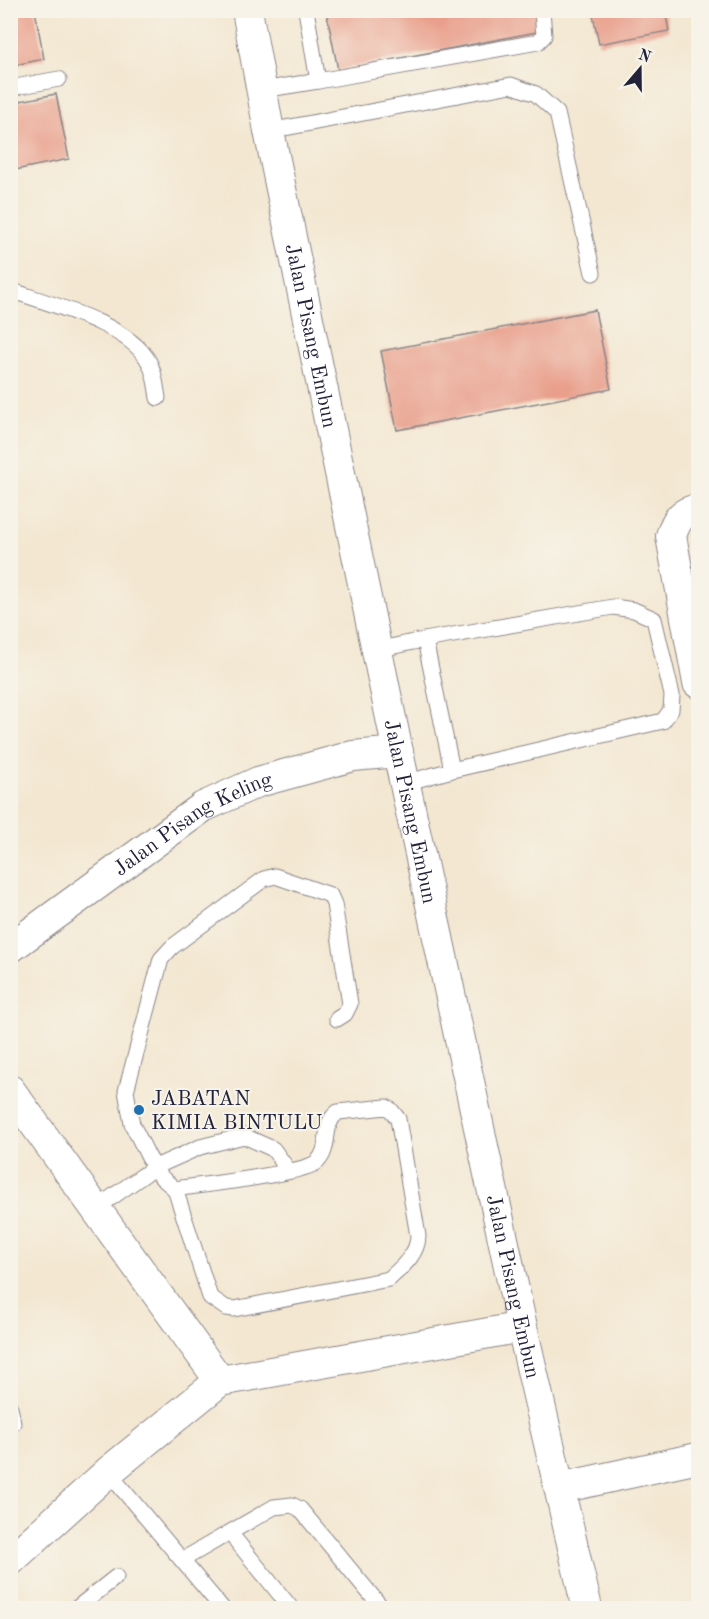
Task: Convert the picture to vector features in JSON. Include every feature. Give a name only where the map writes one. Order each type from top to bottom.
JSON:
[{"type":"street","name":"Jalan Pisang Embun","points":[[247,10],[269,132],[398,752],[522,1327],[587,1608]]},
{"type":"street","points":[[699,509],[681,516],[671,536],[699,683]]},
{"type":"street","name":"Jalan Pisang Keling","points":[[10,948],[203,807],[258,782],[353,756],[398,752]]},
{"type":"street","points":[[10,1090],[220,1381]]},
{"type":"street","points":[[10,1561],[108,1472],[220,1381],[522,1327]]},
{"type":"street","points":[[560,1488],[699,1458]]},
{"type":"lane","points":[[306,10],[318,81]]},
{"type":"lane","points":[[262,90],[538,42],[544,36],[542,10]]},
{"type":"lane","points":[[10,88],[59,79]]},
{"type":"lane","points":[[269,132],[511,85],[536,94],[556,113],[593,273]]},
{"type":"lane","points":[[10,290],[99,322],[129,340],[149,360],[156,380],[158,398]]},
{"type":"lane","points":[[377,650],[613,607],[634,610],[654,619],[672,695],[671,710],[663,721],[405,783]]},
{"type":"lane","points":[[425,640],[452,770]]},
{"type":"lane","points":[[175,1189],[271,1175],[314,1164],[320,1158],[327,1138],[329,1121],[338,1112],[386,1107],[398,1119],[418,1236],[418,1243],[412,1255],[389,1279],[234,1309],[225,1308],[210,1297],[175,1189],[162,1178],[132,1124],[126,1090],[161,959],[172,947],[264,879],[275,876],[330,895],[334,904],[350,1004],[345,1014],[337,1019]]},
{"type":"lane","points":[[95,1209],[155,1167],[200,1147],[244,1136],[273,1149],[289,1171]]},
{"type":"lane","points":[[10,1407],[13,1423],[10,1427]]},
{"type":"lane","points":[[108,1472],[222,1608]]},
{"type":"lane","points":[[182,1560],[274,1507],[292,1505],[300,1509],[382,1608]]},
{"type":"lane","points":[[230,1533],[291,1608]]},
{"type":"lane","points":[[77,1608],[116,1577]]},
{"type":"building","points":[[10,10],[35,10],[44,59],[10,66]]},
{"type":"building","points":[[326,10],[538,10],[542,31],[338,70]]},
{"type":"building","points":[[592,10],[665,10],[669,31],[599,44]]},
{"type":"building","points":[[56,94],[69,159],[10,171],[10,103]]},
{"type":"building","points":[[595,310],[611,389],[397,430],[381,351]]},
{"type":"place","name":"JABATAN KIMIA BINTULU","points":[[139,1110]]}]
